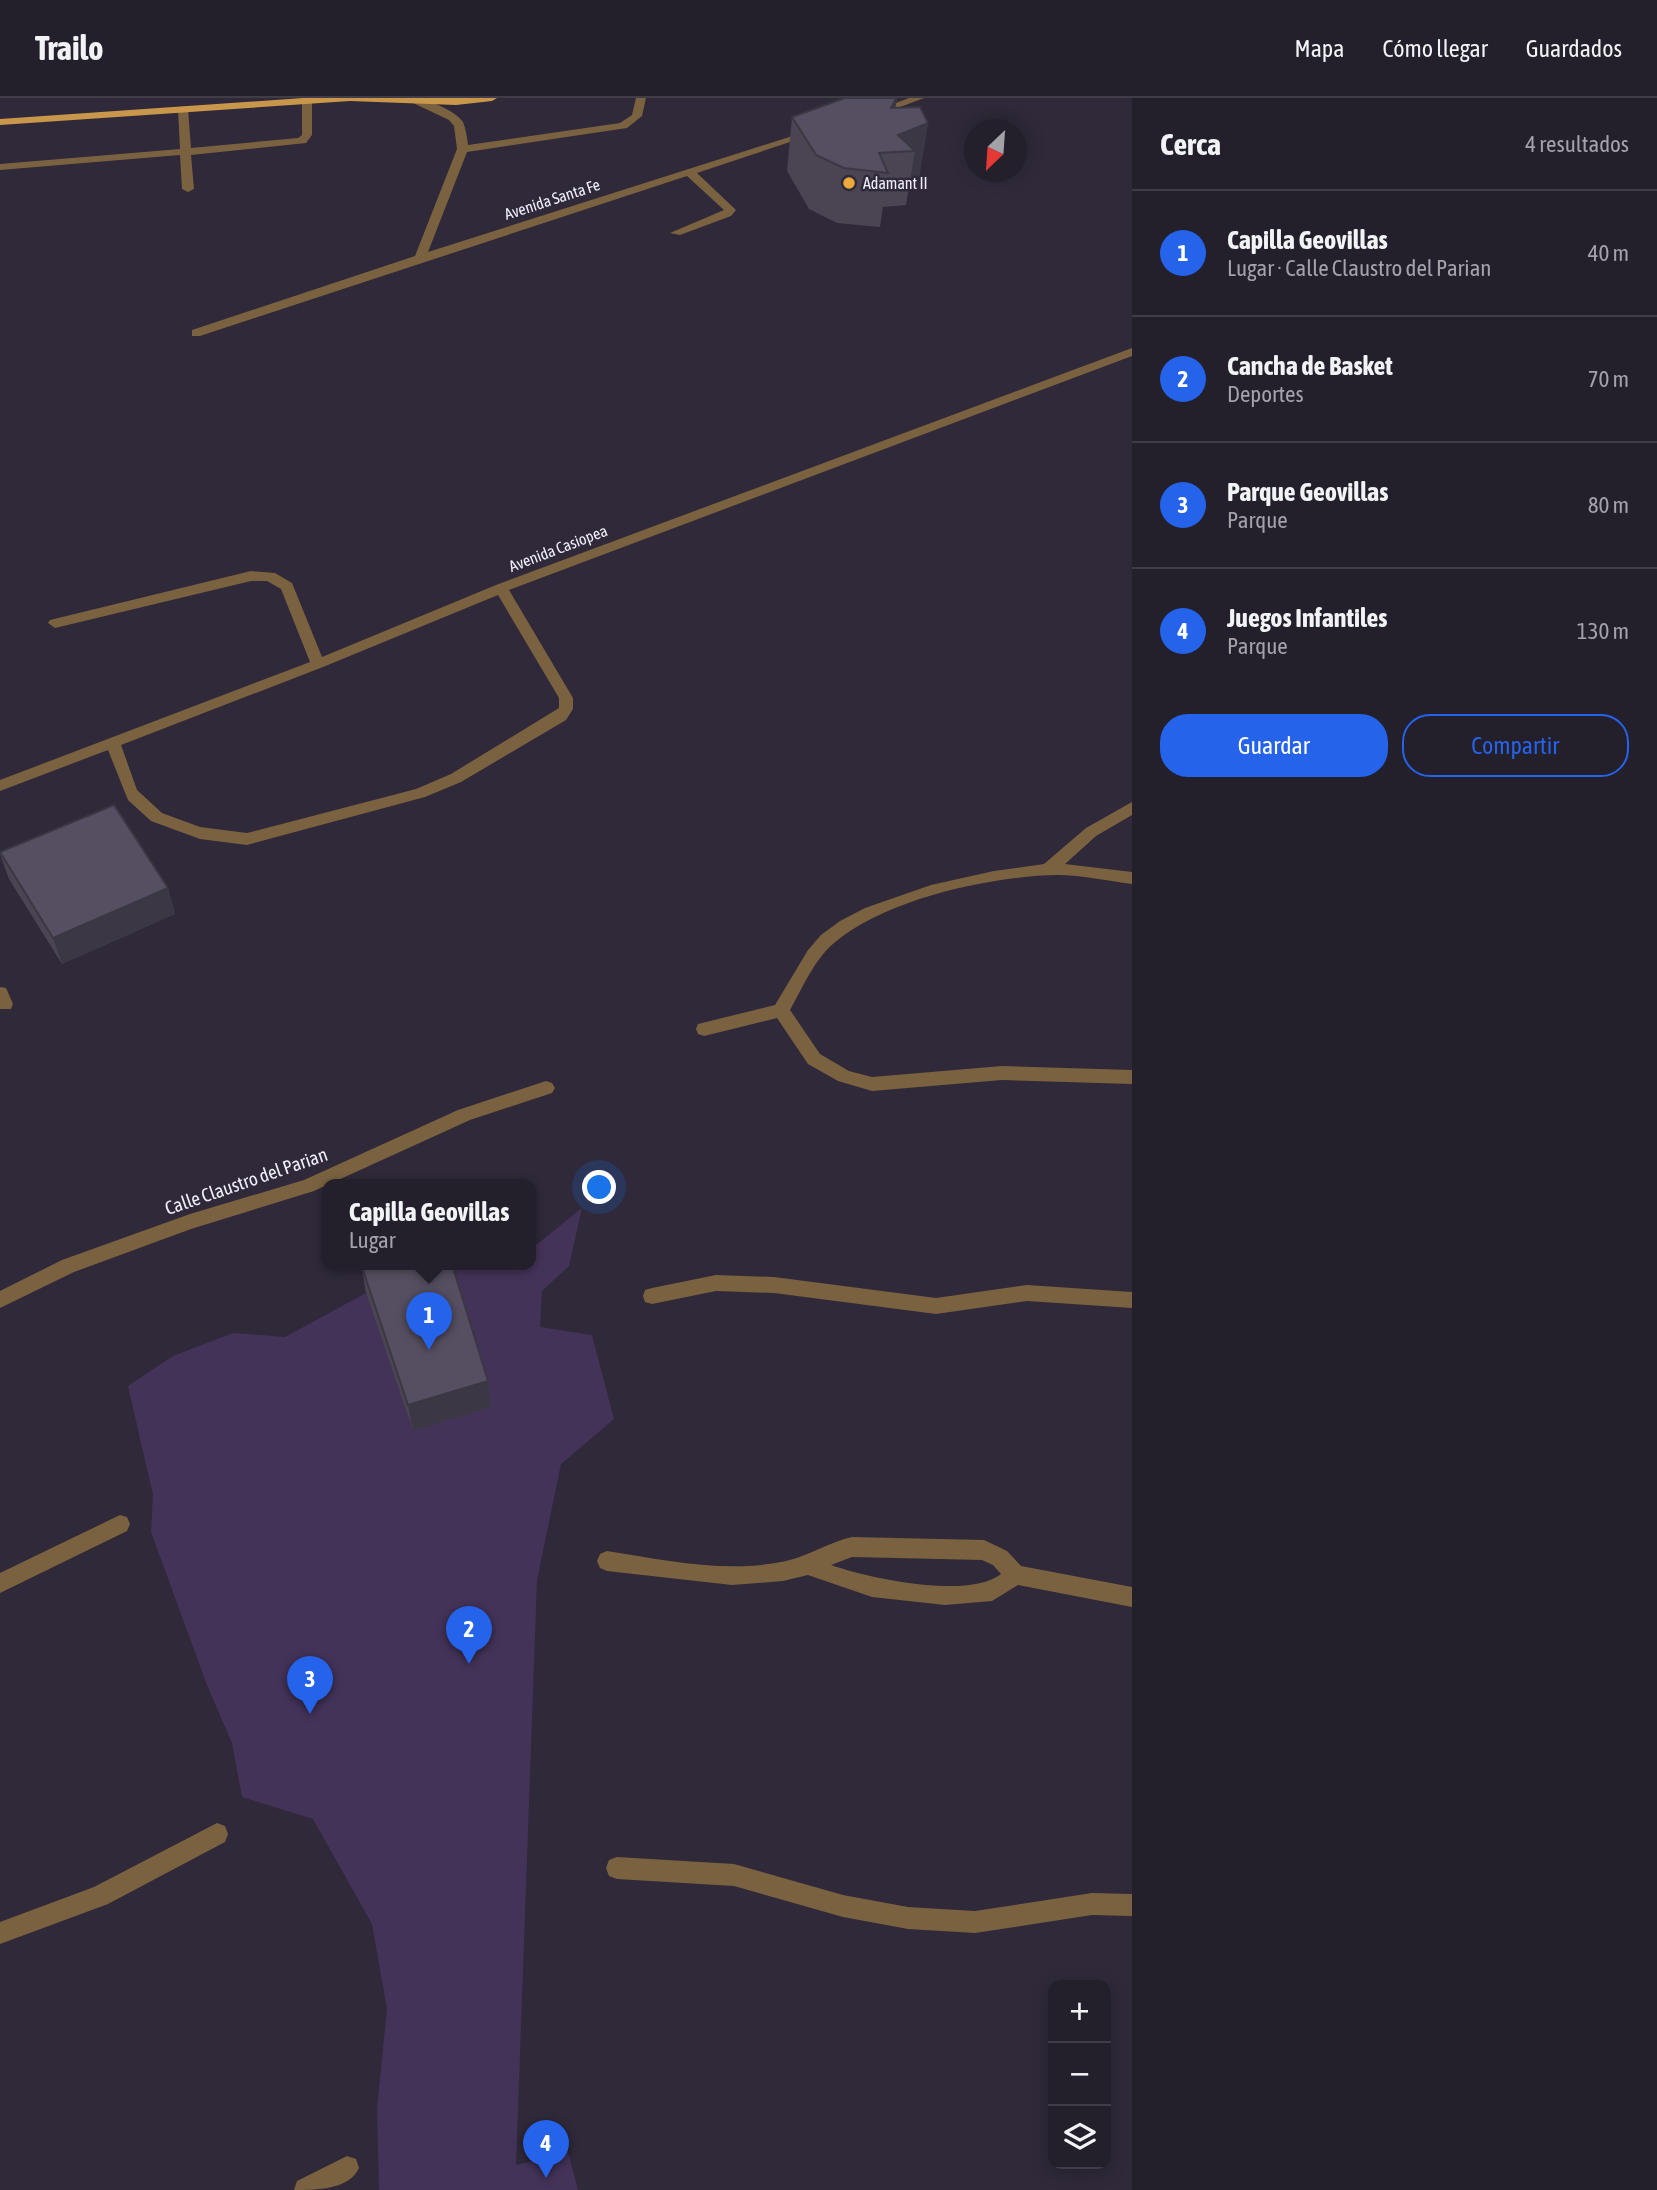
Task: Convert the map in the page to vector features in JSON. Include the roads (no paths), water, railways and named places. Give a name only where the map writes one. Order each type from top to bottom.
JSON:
[{"type":"main road","points":[[0,122],[350,98],[456,102],[492,98]]},
{"type":"street","points":[[463,149],[623,126],[637,116],[641,98]]},
{"type":"street","points":[[861,118],[919,98]]},
{"type":"street","points":[[415,100],[453,118],[459,125],[463,149],[420,258]]},
{"type":"street","points":[[0,167],[302,141],[307,135],[307,101]]},
{"type":"street","points":[[183,109],[188,151],[188,189]]},
{"type":"street","name":"Avenida Santa Fe","points":[[196,333],[420,258],[821,130]]},
{"type":"street","points":[[676,233],[727,214],[730,210],[690,173]]},
{"type":"street","name":"Avenida Casiopea","points":[[0,786],[114,745],[501,588],[1132,352]]},
{"type":"street","points":[[55,623],[251,576],[270,576],[288,586],[318,664]]},
{"type":"street","points":[[114,745],[133,795],[171,826],[218,836],[247,839],[421,793],[456,778],[561,716],[566,709],[566,698],[501,588]]},
{"type":"street","points":[[1049,869],[1091,832],[1132,808]]},
{"type":"street","points":[[704,1029],[781,1010],[814,953],[850,921],[899,901],[990,878],[1049,869],[1132,878]]},
{"type":"street","points":[[781,1010],[814,1059],[844,1076],[872,1084],[1002,1073],[1132,1077]]},
{"type":"street","name":"Calle Claustro del Parian","points":[[322,1179],[464,1115],[546,1088]]},
{"type":"street","name":"Calle Claustro del Parian","points":[[0,1300],[68,1266],[190,1222],[322,1179]]},
{"type":"street","points":[[652,1296],[716,1283],[774,1285],[936,1306],[1027,1293],[1132,1300]]},
{"type":"street","points":[[0,1583],[120,1524]]},
{"type":"street","points":[[607,1561],[731,1578],[809,1565],[834,1549],[852,1546],[984,1550],[1000,1558],[1015,1575],[1132,1597]]},
{"type":"street","points":[[809,1565],[832,1578],[855,1584],[937,1594],[990,1592],[1002,1587],[1015,1575]]},
{"type":"street","points":[[0,1933],[100,1896],[216,1834]]},
{"type":"street","points":[[617,1868],[734,1875],[843,1906],[908,1918],[975,1922],[1092,1903],[1132,1905]]},
{"type":"street","points":[[306,2190],[347,2168]]},
{"type":"place","name":"Adamant II","points":[[849,183]]},
{"type":"place","name":"Capilla Geovillas","points":[[429,1350]]},
{"type":"place","name":"Cancha de Basket","points":[[469,1664]]},
{"type":"place","name":"Parque Geovillas","points":[[310,1714]]},
{"type":"place","name":"Juegos Infantiles","points":[[546,2178]]}]
